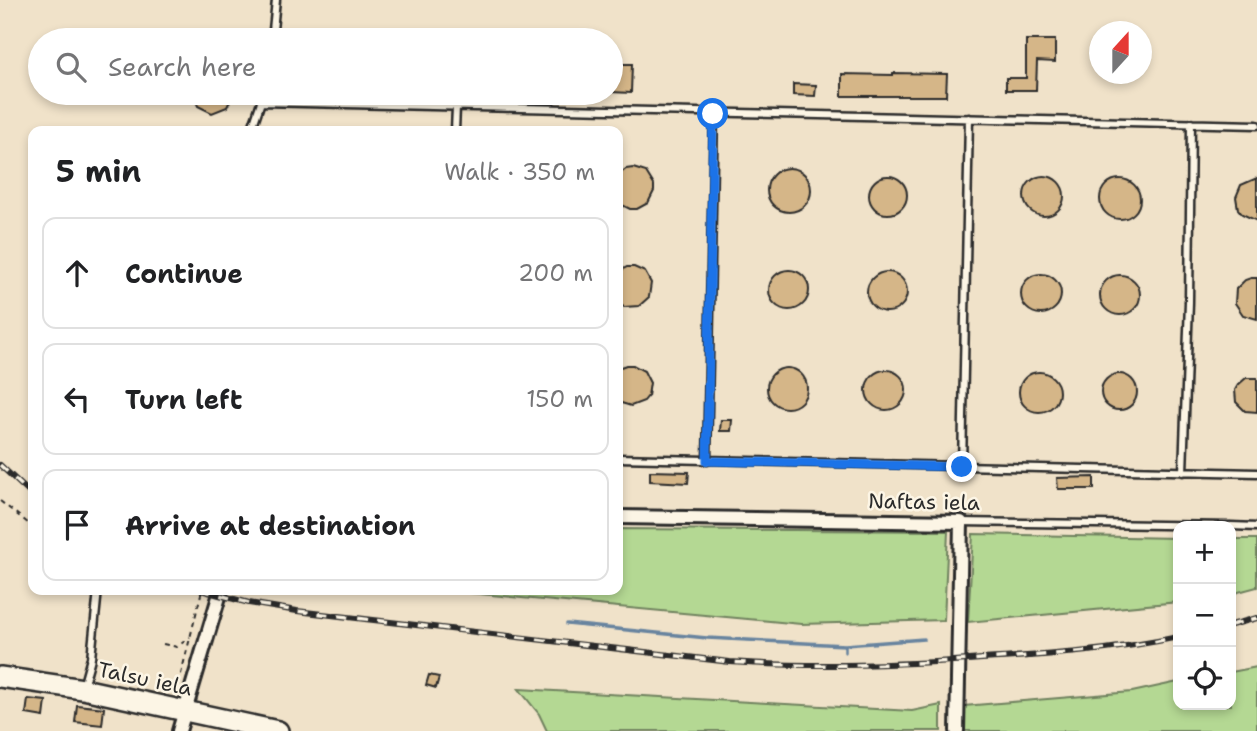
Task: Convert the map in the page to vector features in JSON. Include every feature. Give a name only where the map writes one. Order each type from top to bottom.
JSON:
[{"type":"main road","name":"Talsu iela","points":[[0,677],[180,703],[278,731]]},
{"type":"street","name":"Naftas iela","points":[[623,517],[961,522]]},
{"type":"street","points":[[957,731],[961,522]]},
{"type":"street","points":[[179,731],[180,703],[219,595]]},
{"type":"lane","points":[[273,28],[276,0]]},
{"type":"lane","points":[[253,126],[260,105]]},
{"type":"lane","points":[[378,105],[1257,125]]},
{"type":"lane","points":[[454,126],[456,107]]},
{"type":"lane","points":[[707,461],[713,114]]},
{"type":"lane","points":[[962,467],[969,118]]},
{"type":"lane","points":[[1183,472],[1189,302],[1191,123]]},
{"type":"lane","points":[[623,458],[1257,473]]},
{"type":"lane","name":"Naftas iela","points":[[961,522],[1173,525]]},
{"type":"lane","name":"Naftas iela","points":[[1236,526],[1257,527]]},
{"type":"lane","points":[[83,689],[91,658],[98,595]]},
{"type":"path","points":[[0,501],[28,523]]},
{"type":"path","points":[[180,703],[201,595]]},
{"type":"path","points":[[163,643],[177,647],[191,636]]},
{"type":"green space","points":[[623,529],[948,531],[944,620],[801,624],[491,595],[623,595]]},
{"type":"green space","points":[[973,534],[1173,538],[1173,602],[968,622]]},
{"type":"green space","points":[[1236,539],[1257,539],[1257,587],[1236,593]]},
{"type":"green space","points":[[1257,667],[1257,731],[963,731],[964,706],[1132,692],[1173,683],[1173,710],[1236,710],[1236,671]]},
{"type":"green space","points":[[519,689],[912,711],[941,705],[941,731],[547,731],[539,714]]},
{"type":"building","points":[[1026,40],[1055,40],[1055,62],[1037,61],[1036,90],[1006,90],[1006,78],[1026,78]]},
{"type":"building","points":[[623,64],[632,64],[631,93],[623,93]]},
{"type":"building","points":[[842,74],[947,74],[946,96],[842,96]]},
{"type":"building","points":[[793,84],[816,85],[815,96],[793,95]]},
{"type":"building","points":[[198,105],[228,105],[212,113]]},
{"type":"building","points":[[789,168],[798,169],[805,174],[810,181],[810,199],[805,206],[798,211],[789,212],[780,211],[773,206],[768,199],[767,190],[768,181],[773,174],[780,169]]},
{"type":"building","points":[[626,169],[646,172],[654,185],[648,203],[637,209],[623,206],[623,171]]},
{"type":"building","points":[[888,176],[901,182],[907,195],[901,208],[888,214],[875,208],[869,195],[875,182]]},
{"type":"building","points":[[1044,176],[1052,177],[1058,182],[1063,188],[1063,204],[1058,210],[1052,215],[1044,216],[1036,215],[1030,210],[1025,204],[1024,196],[1025,188],[1030,182],[1036,177]]},
{"type":"building","points":[[1257,178],[1257,221],[1242,214],[1238,209],[1236,197],[1241,185]]},
{"type":"building","points":[[1120,179],[1128,180],[1134,185],[1139,191],[1139,207],[1134,213],[1128,218],[1120,219],[1112,218],[1106,213],[1101,207],[1100,199],[1101,191],[1106,185],[1112,180]]},
{"type":"building","points":[[634,267],[645,272],[651,283],[649,297],[639,306],[623,306],[623,269]]},
{"type":"building","points":[[789,270],[797,271],[803,276],[808,282],[808,298],[803,304],[797,309],[789,310],[781,309],[775,304],[770,298],[769,290],[770,282],[775,276],[781,271]]},
{"type":"building","points":[[887,272],[895,273],[901,278],[906,284],[906,300],[901,306],[895,311],[887,312],[879,311],[873,306],[868,300],[867,292],[868,284],[873,278],[879,273]]},
{"type":"building","points":[[1041,274],[1049,275],[1055,280],[1060,286],[1060,302],[1055,308],[1049,313],[1041,314],[1033,313],[1027,308],[1022,302],[1021,294],[1022,286],[1027,280],[1033,275]]},
{"type":"building","points":[[1120,275],[1128,276],[1134,281],[1139,287],[1139,303],[1134,309],[1128,314],[1120,315],[1112,314],[1106,309],[1101,303],[1100,295],[1101,287],[1106,281],[1112,276]]},
{"type":"building","points":[[1251,278],[1257,278],[1257,319],[1243,315],[1235,303],[1236,289]]},
{"type":"building","points":[[633,365],[644,371],[650,383],[648,396],[644,401],[631,406],[623,404],[623,366]]},
{"type":"building","points":[[787,368],[795,369],[801,374],[806,380],[806,396],[801,402],[795,407],[787,408],[779,407],[773,402],[768,396],[767,388],[768,380],[773,374],[779,369]]},
{"type":"building","points":[[886,370],[894,371],[900,376],[905,382],[905,398],[900,404],[894,409],[886,410],[878,409],[872,404],[867,398],[866,390],[867,382],[872,376],[878,371]]},
{"type":"building","points":[[1039,372],[1047,373],[1053,378],[1058,384],[1058,400],[1053,406],[1047,411],[1039,412],[1031,411],[1025,406],[1020,400],[1019,392],[1020,384],[1025,378],[1031,373]]},
{"type":"building","points":[[1119,374],[1131,380],[1137,392],[1131,404],[1119,410],[1107,404],[1101,392],[1107,380]]},
{"type":"building","points":[[1246,378],[1257,378],[1257,412],[1245,411],[1236,402],[1235,390]]},
{"type":"building","points":[[721,420],[732,420],[731,431],[720,431]]},
{"type":"building","points":[[650,471],[689,472],[688,483],[650,481]]},
{"type":"building","points":[[1094,477],[1094,489],[1058,489],[1057,478]]},
{"type":"building","points":[[429,675],[439,677],[436,688],[426,685]]},
{"type":"building","points":[[28,699],[46,701],[44,717],[26,714]]},
{"type":"building","points":[[77,705],[104,708],[102,725],[75,722]]},
{"type":"waterway","points":[[567,624],[707,638],[845,645],[924,639]]},
{"type":"waterway","points":[[845,645],[845,652]]},
{"type":"railway","points":[[0,465],[28,491]]},
{"type":"railway","points":[[219,595],[297,611],[762,664],[919,663],[1056,654],[1173,638]]},
{"type":"railway","points":[[1236,624],[1257,618]]},
{"type":"route","points":[[713,114],[707,461],[962,467]]}]
